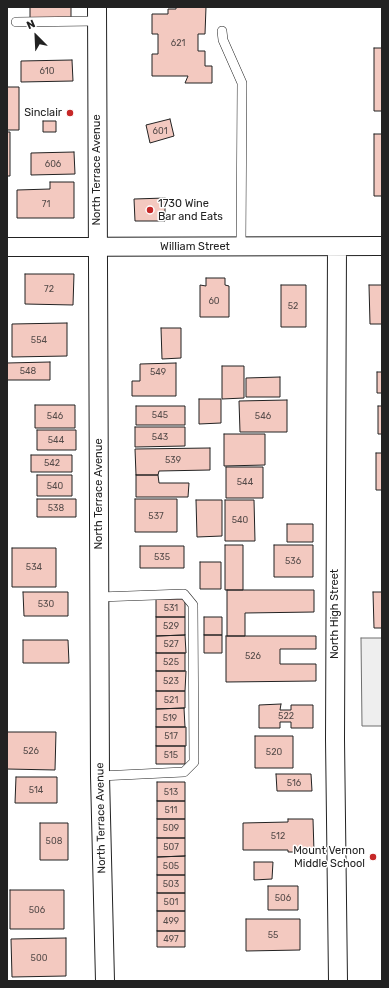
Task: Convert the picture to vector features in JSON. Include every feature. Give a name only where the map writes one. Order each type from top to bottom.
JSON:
[{"type":"street","name":"North Terrace Avenue","points":[[97,14],[100,776],[105,981]]},
{"type":"street","name":"William Street","points":[[7,247],[382,246]]},
{"type":"street","name":"North High Street","points":[[336,247],[335,731],[338,981]]},
{"type":"lane","points":[[16,22],[97,14]]},
{"type":"lane","points":[[222,31],[223,40],[242,83],[241,247]]},
{"type":"lane","points":[[99,597],[184,594],[193,604],[194,762],[184,772],[100,776]]},
{"type":"shaded area","points":[[361,638],[382,638],[382,726],[362,726]]},
{"type":"building","points":[[30,7],[71,7],[71,20],[30,21]]},
{"type":"building","points":[[176,7],[206,7],[205,34],[198,34],[198,51],[205,51],[205,66],[212,66],[212,83],[185,83],[188,76],[152,76],[152,54],[158,54],[158,34],[152,34],[152,14],[168,14],[168,9],[176,9]]},
{"type":"building","points":[[374,48],[382,48],[382,111],[374,111]]},
{"type":"building","points":[[72,60],[73,81],[21,82],[21,61]]},
{"type":"building","points":[[7,87],[19,87],[19,130],[7,130]]},
{"type":"building","points":[[170,119],[174,136],[150,143],[146,125]]},
{"type":"building","points":[[43,121],[56,121],[56,132],[43,132]]},
{"type":"building","points":[[7,132],[10,132],[10,176],[7,176]]},
{"type":"building","points":[[374,134],[382,134],[382,196],[374,196]]},
{"type":"building","points":[[74,152],[75,174],[31,175],[31,153]]},
{"type":"building","points":[[50,182],[74,182],[74,218],[17,218],[17,190],[50,189]]},
{"type":"building","name":"1730 Wine Bar and Eats","points":[[165,198],[165,221],[135,221],[134,199]]},
{"type":"building","points":[[25,274],[74,274],[73,305],[25,304]]},
{"type":"building","points":[[206,278],[225,278],[225,285],[229,286],[229,317],[200,317],[200,285],[206,286]]},
{"type":"building","points":[[281,285],[306,285],[306,327],[281,327]]},
{"type":"building","points":[[369,285],[382,285],[382,324],[370,324]]},
{"type":"building","points":[[67,323],[67,356],[12,357],[12,324]]},
{"type":"building","points":[[161,328],[181,328],[181,358],[162,359]]},
{"type":"building","points":[[50,362],[50,380],[7,380],[7,363]]},
{"type":"building","points":[[176,363],[176,396],[132,396],[132,381],[140,381],[140,364]]},
{"type":"building","points":[[222,366],[244,366],[244,398],[222,399]]},
{"type":"building","points":[[377,372],[382,372],[382,393],[377,393]]},
{"type":"building","points":[[280,377],[280,397],[246,397],[246,378]]},
{"type":"building","points":[[199,399],[221,399],[221,423],[199,424]]},
{"type":"building","points":[[287,400],[287,432],[240,432],[239,401]]},
{"type":"building","points":[[35,405],[75,405],[75,428],[35,428]]},
{"type":"building","points":[[136,406],[185,406],[185,425],[136,425]]},
{"type":"building","points":[[378,406],[382,406],[382,434],[378,434]]},
{"type":"building","points":[[135,427],[185,427],[185,446],[135,447]]},
{"type":"building","points":[[37,430],[76,430],[76,450],[37,450]]},
{"type":"building","points":[[224,434],[265,434],[265,465],[224,466]]},
{"type":"building","points":[[210,448],[210,470],[159,471],[158,475],[136,475],[135,449]]},
{"type":"building","points":[[376,453],[382,453],[382,490],[376,490]]},
{"type":"building","points":[[31,455],[72,455],[72,472],[31,472]]},
{"type":"building","points":[[226,467],[263,467],[263,498],[226,498]]},
{"type":"building","points":[[37,475],[72,475],[72,496],[37,496]]},
{"type":"building","points":[[136,475],[158,475],[159,483],[189,483],[188,497],[136,497]]},
{"type":"building","points":[[37,499],[76,499],[76,517],[37,517]]},
{"type":"building","points":[[135,499],[177,499],[177,532],[135,532]]},
{"type":"building","points":[[196,500],[222,500],[222,536],[197,537]]},
{"type":"building","points":[[225,500],[254,500],[255,541],[225,541]]},
{"type":"building","points":[[287,524],[313,524],[313,542],[287,542]]},
{"type":"building","points":[[225,545],[243,545],[243,590],[225,590]]},
{"type":"building","points":[[274,545],[313,545],[313,577],[274,577]]},
{"type":"building","points":[[140,546],[184,546],[184,568],[140,568]]},
{"type":"building","points":[[12,548],[56,548],[56,587],[12,587]]},
{"type":"building","points":[[200,562],[221,562],[221,589],[200,589]]},
{"type":"building","points":[[227,590],[314,590],[314,612],[245,613],[245,636],[227,636]]},
{"type":"building","points":[[23,592],[68,592],[68,616],[24,616]]},
{"type":"building","points":[[373,592],[382,592],[382,628],[374,628]]},
{"type":"building","points":[[156,599],[185,599],[185,617],[156,617]]},
{"type":"building","points":[[156,617],[185,617],[185,635],[156,636]]},
{"type":"building","points":[[204,617],[222,617],[222,635],[204,635]]},
{"type":"building","points":[[185,635],[186,653],[156,653],[156,636]]},
{"type":"building","points":[[204,635],[222,635],[222,653],[204,653]]},
{"type":"building","points":[[226,636],[316,636],[316,649],[280,649],[280,664],[316,664],[316,681],[226,682]]},
{"type":"building","points":[[23,640],[68,640],[69,663],[23,663]]},
{"type":"building","points":[[156,653],[185,653],[185,671],[156,671]]},
{"type":"building","points":[[156,671],[186,671],[185,691],[156,691]]},
{"type":"building","points":[[156,691],[185,691],[185,708],[156,709]]},
{"type":"building","points":[[281,704],[280,710],[291,710],[291,705],[313,705],[313,728],[291,728],[291,722],[280,722],[280,728],[259,728],[259,705]]},
{"type":"building","points":[[184,708],[185,727],[156,727],[156,709]]},
{"type":"building","points":[[156,727],[186,727],[186,746],[156,746]]},
{"type":"building","points":[[7,732],[56,732],[55,770],[7,769]]},
{"type":"building","points":[[255,736],[293,736],[293,768],[255,768]]},
{"type":"building","points":[[156,746],[185,746],[185,764],[156,764]]},
{"type":"building","points":[[276,774],[311,774],[312,791],[277,791]]},
{"type":"building","points":[[16,777],[57,777],[57,803],[15,803]]},
{"type":"building","points":[[157,782],[185,782],[185,801],[157,801]]},
{"type":"building","points":[[157,801],[185,801],[185,819],[157,819]]},
{"type":"building","points":[[157,819],[185,819],[185,838],[157,838]]},
{"type":"building","points":[[288,819],[313,819],[314,852],[288,852],[288,850],[243,850],[243,823],[288,822]]},
{"type":"building","points":[[40,823],[68,823],[68,860],[40,860]]},
{"type":"building","points":[[157,838],[185,838],[185,856],[157,857]]},
{"type":"building","points":[[185,856],[185,875],[157,875],[157,857]]},
{"type":"building","points":[[254,862],[273,862],[272,879],[254,880]]},
{"type":"building","points":[[157,875],[185,875],[185,893],[157,893]]},
{"type":"building","points":[[268,886],[298,886],[298,910],[268,910]]},
{"type":"building","points":[[10,890],[64,890],[64,929],[10,929]]},
{"type":"building","points":[[157,893],[185,893],[185,911],[157,911]]},
{"type":"building","points":[[157,911],[185,911],[185,931],[157,931]]},
{"type":"building","points":[[246,919],[300,919],[300,950],[246,951]]},
{"type":"building","points":[[157,931],[185,931],[185,947],[157,947]]},
{"type":"building","points":[[66,938],[66,976],[12,977],[11,939]]},
{"type":"place","name":"Sinclair","points":[[70,113]]},
{"type":"place","name":"1730 Wine Bar and Eats","points":[[150,210]]},
{"type":"place","name":"Mount Vernon Middle School","points":[[373,857]]}]
